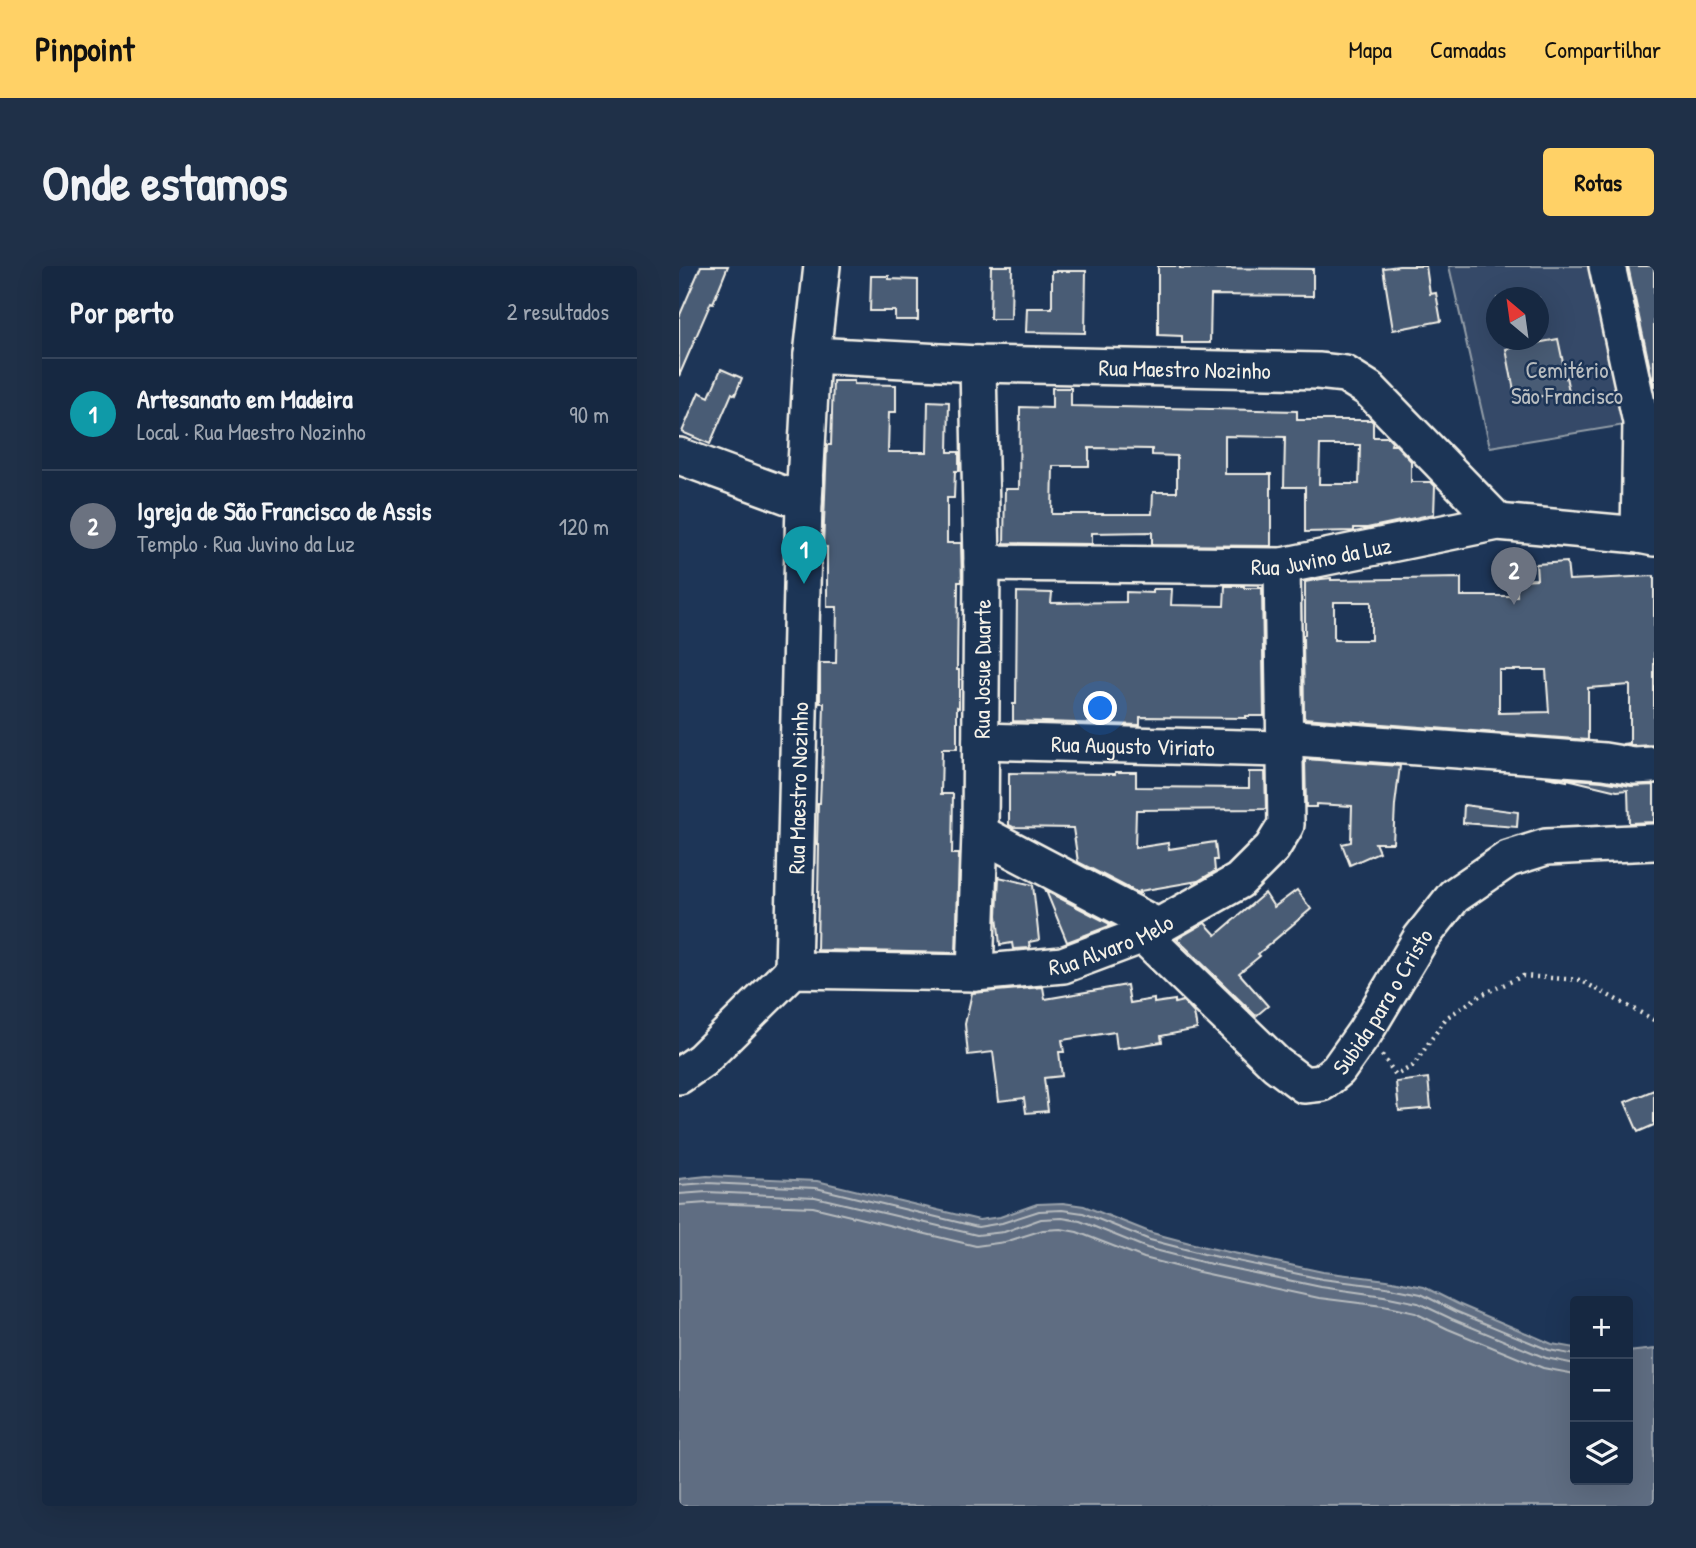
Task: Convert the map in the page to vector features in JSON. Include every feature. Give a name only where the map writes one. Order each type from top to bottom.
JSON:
[{"type":"street","name":"Rua Maestro Nozinho","points":[[793,970],[804,502],[812,355],[822,266]]},
{"type":"street","points":[[1607,266],[1647,416],[1646,536]]},
{"type":"street","name":"Rua Maestro Nozinho","points":[[812,355],[978,364],[1318,371],[1345,374],[1369,389],[1498,522]]},
{"type":"street","name":"Rua Josue Duarte","points":[[975,973],[980,833],[982,564],[978,364]]},
{"type":"street","points":[[679,456],[804,502]]},
{"type":"street","name":"Rua Juvino da Luz","points":[[982,564],[1282,566],[1498,522],[1646,536]]},
{"type":"street","name":"Rua Alvaro Melo","points":[[793,970],[975,973],[1063,965],[1150,931],[1239,881],[1272,848],[1286,825],[1282,566]]},
{"type":"street","name":"Rua Augusto Viriato","points":[[981,741],[1284,743],[1604,761],[1634,766],[1654,765]]},
{"type":"street","points":[[980,833],[1150,931]]},
{"type":"street","name":"Subida para o Cristo","points":[[1150,931],[1276,1064],[1304,1086],[1322,1083],[1339,1070],[1421,938],[1454,896],[1508,859],[1546,847],[1654,842]]},
{"type":"street","points":[[679,1076],[702,1060],[793,970]]},
{"type":"path","points":[[1365,1032],[1395,1075],[1413,1066],[1446,1018],[1481,996],[1523,976],[1580,980],[1654,1020]]},
{"type":"green space","name":"Cemitério São Francisco","points":[[1449,266],[1595,266],[1631,424],[1490,447]]},
{"type":"water","points":[[707,1176],[817,1181],[979,1220],[1000,1217],[1037,1204],[1063,1203],[1084,1206],[1152,1233],[1205,1247],[1323,1272],[1424,1287],[1552,1344],[1570,1347],[1570,1485],[1633,1485],[1633,1351],[1654,1349],[1654,1506],[679,1506],[679,1179]]},
{"type":"building","points":[[701,266],[728,266],[679,376],[679,317]]},
{"type":"building","points":[[991,266],[1012,266],[1011,319],[990,319]]},
{"type":"building","points":[[1158,266],[1313,269],[1313,296],[1211,295],[1210,343],[1182,343],[1182,336],[1158,335]]},
{"type":"building","points":[[1426,266],[1430,294],[1436,293],[1441,321],[1393,330],[1383,268]]},
{"type":"building","points":[[1628,266],[1654,266],[1654,387]]},
{"type":"building","points":[[1052,271],[1086,271],[1085,333],[1026,332],[1027,308],[1052,308]]},
{"type":"building","points":[[871,276],[918,280],[918,320],[895,320],[895,311],[870,311]]},
{"type":"building","points":[[1558,339],[1569,391],[1516,401],[1506,350],[1549,350],[1549,341]]},
{"type":"building","points":[[721,369],[742,378],[735,395],[732,393],[710,444],[682,432],[699,392],[709,397]]},
{"type":"building","points":[[833,381],[896,385],[896,412],[889,412],[888,452],[927,452],[928,401],[949,402],[948,452],[959,452],[959,471],[955,471],[954,498],[947,498],[947,543],[961,543],[962,582],[958,582],[957,749],[942,749],[941,794],[953,794],[952,854],[959,854],[956,953],[817,950],[818,803],[822,780],[824,703],[820,703],[820,663],[836,663],[837,607],[827,607],[827,547],[823,547],[827,445],[831,445]]},
{"type":"building","points":[[1052,388],[1071,388],[1071,406],[1297,411],[1297,420],[1371,420],[1373,437],[1388,437],[1392,441],[1391,445],[1396,445],[1411,461],[1411,482],[1431,482],[1435,486],[1434,514],[1367,528],[1354,528],[1354,531],[1305,532],[1305,487],[1284,487],[1285,437],[1225,436],[1225,474],[1271,474],[1271,546],[1152,545],[1152,532],[1092,533],[1092,544],[1004,543],[1005,489],[1019,489],[1020,407],[1052,408]],"holes":[[[1320,445],[1360,445],[1359,484],[1319,484]],[[1089,448],[1152,449],[1152,455],[1177,456],[1177,492],[1153,492],[1152,514],[1052,514],[1053,466],[1089,466]]]},
{"type":"building","points":[[1567,562],[1569,580],[1654,576],[1654,745],[1622,744],[1630,743],[1630,685],[1588,688],[1588,740],[1304,718],[1305,582],[1331,578],[1461,578],[1461,596],[1517,596],[1517,580],[1537,579],[1536,564]],"holes":[[[1334,602],[1371,602],[1371,640],[1334,640]],[[1499,670],[1546,670],[1549,712],[1499,713]]]},
{"type":"building","points":[[1225,586],[1262,588],[1264,716],[1140,717],[1140,725],[1013,721],[1013,704],[1016,704],[1017,592],[1052,593],[1051,603],[1126,602],[1126,592],[1153,593],[1153,589],[1172,589],[1171,605],[1224,606]]},
{"type":"building","points":[[1305,759],[1400,766],[1393,843],[1375,843],[1379,852],[1350,865],[1342,844],[1351,842],[1352,806],[1316,804],[1316,807],[1306,807]]},
{"type":"building","points":[[1136,772],[1136,787],[1249,788],[1249,772],[1265,772],[1266,809],[1136,810],[1135,848],[1168,843],[1169,849],[1215,842],[1217,860],[1214,860],[1215,871],[1198,881],[1140,891],[1141,893],[1078,862],[1073,828],[1009,825],[1009,773]]},
{"type":"building","points":[[1546,777],[1602,781],[1631,786],[1654,785],[1654,822],[1629,823],[1628,790],[1617,791],[1567,779]]},
{"type":"building","points":[[1464,805],[1518,812],[1517,827],[1463,823]]},
{"type":"building","points":[[999,877],[1033,885],[1039,940],[1029,942],[1030,948],[1013,949],[1012,943],[1000,945],[997,915]]},
{"type":"building","points":[[1297,890],[1311,909],[1239,973],[1268,1006],[1256,1016],[1177,939],[1205,923],[1216,935],[1265,893],[1274,907]]},
{"type":"building","points":[[1046,891],[1112,925],[1067,942]]},
{"type":"building","points":[[1127,985],[1130,1003],[1154,999],[1154,1003],[1183,1001],[1194,1013],[1197,1029],[1161,1036],[1162,1042],[1117,1049],[1115,1032],[1062,1040],[1064,1052],[1059,1052],[1062,1076],[1044,1078],[1048,1111],[1026,1113],[1024,1098],[999,1101],[993,1052],[968,1055],[965,1024],[972,993],[1043,987],[1045,999]]},
{"type":"building","points":[[1428,1078],[1431,1108],[1399,1111],[1396,1082]]},
{"type":"building","points":[[1654,1090],[1654,1125],[1638,1132],[1625,1102]]},
{"type":"place","name":"Artesanato em Madeira","points":[[804,584]]},
{"type":"place","name":"Igreja de São Francisco de Assis","points":[[1514,605]]}]
